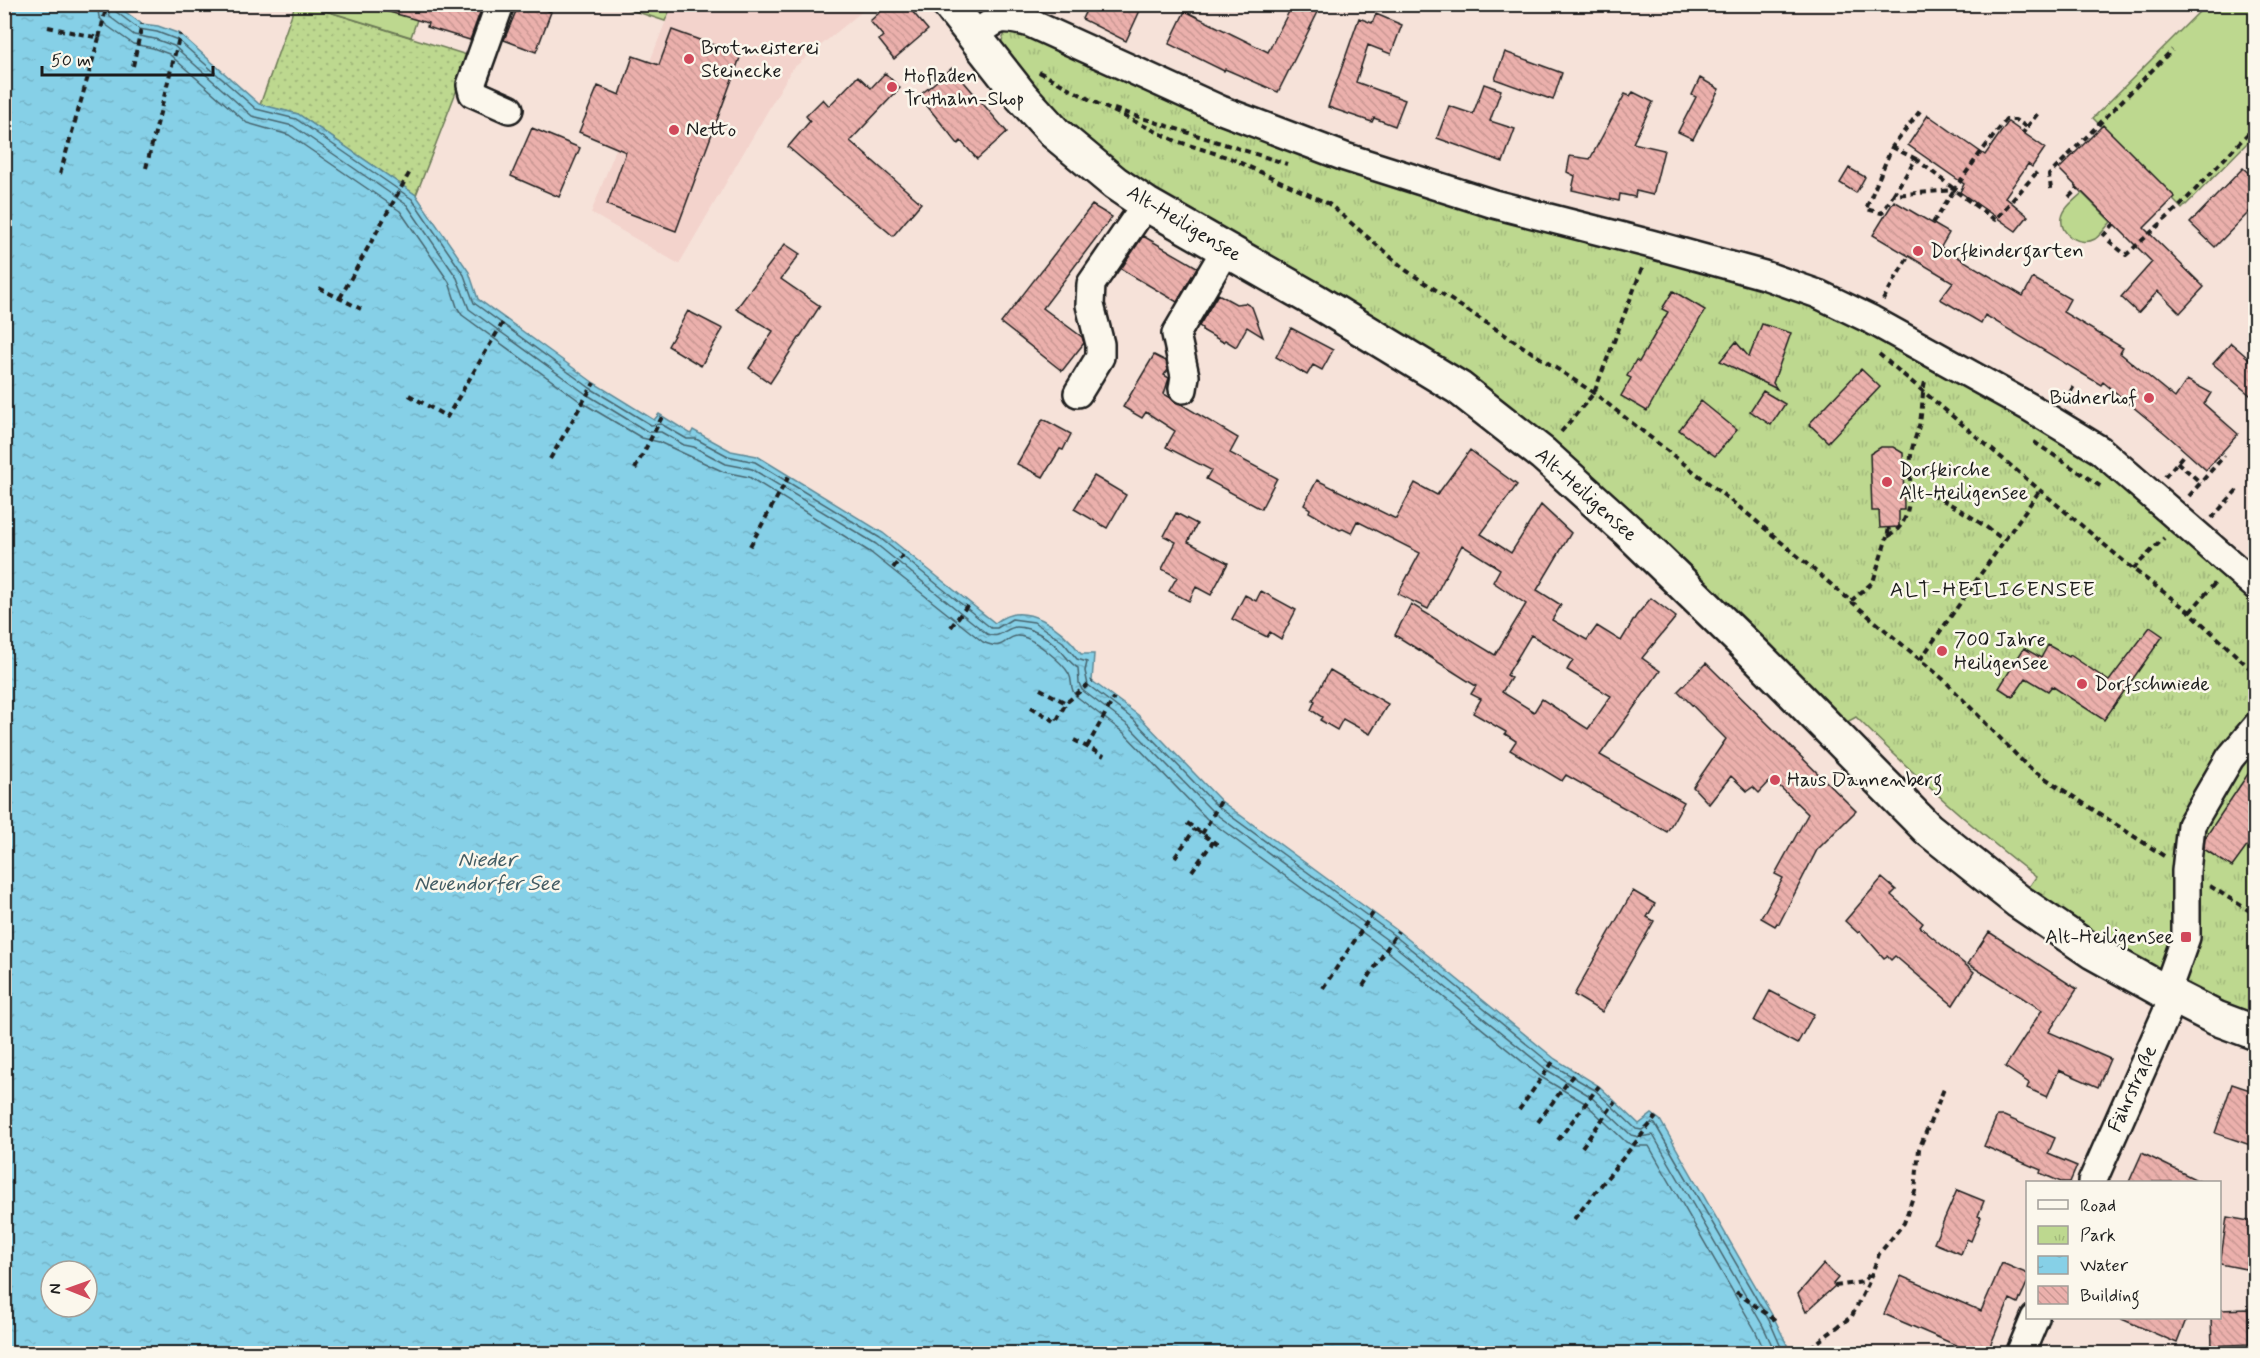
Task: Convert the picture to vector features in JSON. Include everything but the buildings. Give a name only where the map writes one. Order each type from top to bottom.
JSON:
[{"type":"main road","name":"Alt-Heiligensee","points":[[949,4],[1022,97],[1055,133],[1115,183],[1146,204],[1459,388],[1543,454],[1627,530],[1758,657],[1928,829],[2018,901],[2093,952],[2216,1018],[2256,1033]]},
{"type":"street","points":[[500,4],[471,85],[473,93],[509,109]]},
{"type":"street","points":[[974,36],[991,22],[1007,17],[1030,23],[1221,110],[1296,140],[1494,204],[1764,275],[1818,294],[1872,320],[2082,438],[2186,509],[2232,564],[2256,586]]},
{"type":"street","points":[[1078,393],[1100,357],[1100,344],[1090,305],[1091,284],[1146,204]]},
{"type":"street","points":[[1184,389],[1185,376],[1176,334],[1226,249]]},
{"type":"street","points":[[2169,994],[2177,958],[2186,937],[2186,871],[2191,825],[2220,772],[2255,728]]},
{"type":"street","name":"Fährstraße","points":[[2092,1181],[2168,1010],[2169,994]]},
{"type":"street","points":[[2020,1353],[2034,1319]]},
{"type":"path","points":[[60,174],[107,4]]},
{"type":"path","points":[[359,10],[361,4]]},
{"type":"path","points":[[133,66],[142,24]]},
{"type":"path","points":[[48,27],[99,38]]},
{"type":"path","points":[[146,168],[180,34]]},
{"type":"path","points":[[2051,189],[2049,175],[2172,50]]},
{"type":"path","points":[[1032,68],[1098,104],[1176,141],[1230,158],[1329,204],[1407,271],[1594,393],[1749,515],[1943,680],[2028,767],[2256,915]]},
{"type":"path","points":[[1916,159],[1882,213],[1866,209],[1892,147],[1920,111]]},
{"type":"path","points":[[2024,133],[2039,112]]},
{"type":"path","points":[[1933,223],[1978,156],[2006,120],[2015,120],[2027,128]]},
{"type":"path","points":[[2109,242],[2126,255],[2181,205],[2256,125]]},
{"type":"path","points":[[1892,147],[1916,159],[1995,220],[2038,171]]},
{"type":"path","points":[[340,298],[411,170]]},
{"type":"path","points":[[2069,197],[2078,188]]},
{"type":"path","points":[[1893,195],[1954,190]]},
{"type":"path","points":[[2103,236],[2114,224]]},
{"type":"path","points":[[1543,454],[1594,393],[1651,244]]},
{"type":"path","points":[[1908,257],[1872,320],[1869,346],[2133,569],[2190,612],[2256,674]]},
{"type":"path","points":[[319,288],[361,309]]},
{"type":"path","points":[[409,395],[447,417],[505,319]]},
{"type":"path","points":[[1887,537],[1897,533],[1904,523],[1911,492],[1911,456],[1922,415],[1922,391],[1926,378],[1935,383]]},
{"type":"path","points":[[550,459],[594,383]]},
{"type":"path","points":[[2067,398],[2074,386]]},
{"type":"path","points":[[635,469],[662,417]]},
{"type":"path","points":[[2031,440],[2112,494]]},
{"type":"path","points":[[2166,475],[2184,454]]},
{"type":"path","points":[[2133,569],[2186,509],[2201,483],[2224,456]]},
{"type":"path","points":[[2177,462],[2201,483]]},
{"type":"path","points":[[750,546],[789,476]]},
{"type":"path","points":[[1911,492],[1917,490],[1929,494],[1976,519],[2004,540]]},
{"type":"path","points":[[1920,660],[2040,490]]},
{"type":"path","points":[[2213,518],[2238,490]]},
{"type":"path","points":[[1851,601],[1873,582],[1889,528]]},
{"type":"path","points":[[893,568],[906,551]]},
{"type":"path","points":[[2190,612],[2232,564]]},
{"type":"path","points":[[951,627],[969,603]]},
{"type":"path","points":[[1031,707],[1056,722],[1066,703],[1092,681]]},
{"type":"path","points":[[1040,689],[1066,703]]},
{"type":"path","points":[[1088,747],[1114,698]]},
{"type":"path","points":[[1074,740],[1104,756]]},
{"type":"path","points":[[1202,834],[1221,801]]},
{"type":"path","points":[[1187,823],[1218,845]]},
{"type":"path","points":[[1175,857],[1195,829]]},
{"type":"path","points":[[1192,871],[1213,842]]},
{"type":"path","points":[[1323,988],[1372,913]]},
{"type":"path","points":[[1363,986],[1398,931]]},
{"type":"path","points":[[1519,1110],[1555,1059]]},
{"type":"path","points":[[1538,1122],[1576,1071]]},
{"type":"path","points":[[1558,1140],[1599,1086]]},
{"type":"path","points":[[1835,1286],[1863,1282],[1879,1254],[1904,1223],[1915,1191],[1919,1149],[1944,1089]]},
{"type":"path","points":[[1582,1147],[1615,1102]]},
{"type":"path","points":[[1574,1219],[1656,1117]]},
{"type":"path","points":[[1802,1353],[1852,1316],[1868,1284],[1870,1273]]},
{"type":"path","points":[[1736,1292],[1775,1320]]},
{"type":"shaded area","points":[[672,5],[870,5],[792,69],[679,264],[591,213]]},
{"type":"green space","points":[[623,4],[672,5],[665,21],[622,7]]},
{"type":"green space","points":[[295,5],[307,5],[470,56],[416,195],[298,114],[260,105]]},
{"type":"green space","points":[[307,5],[422,5],[411,37]]},
{"type":"green space","points":[[2206,5],[2255,5],[2255,135],[2182,209],[2093,118]]},
{"type":"green space","points":[[1014,28],[1162,92],[1755,276],[2067,433],[2255,595],[2255,1022],[2196,996],[2025,893],[2036,877],[1943,800],[1856,717],[1840,726],[1637,524],[1132,179],[1054,112],[1000,45],[1006,31]]},
{"type":"green space","points":[[2082,193],[2111,222],[2095,239],[2089,241],[2072,238],[2064,230],[2062,224],[2065,211]]},
{"type":"water","name":"Nieder Neuendorfer See","points":[[5,4],[116,5],[142,24],[158,26],[180,34],[259,104],[298,114],[416,195],[469,272],[478,299],[594,383],[654,420],[659,414],[691,434],[693,430],[731,451],[757,456],[883,533],[995,623],[1006,616],[1030,615],[1054,627],[1081,654],[1094,654],[1092,681],[1138,715],[1221,801],[1398,931],[1555,1059],[1599,1086],[1639,1124],[1652,1114],[1660,1120],[1775,1320],[1791,1353],[5,1353]]},
{"type":"place","name":"Brotmeisterei Steinecke","points":[[689,59]]},
{"type":"place","name":"Hofladen Truthahn-Shop","points":[[892,87]]},
{"type":"place","name":"Netto","points":[[674,130]]},
{"type":"place","name":"Dorfkindergarten","points":[[1918,251]]},
{"type":"place","name":"Büdnerhof","points":[[2149,398]]},
{"type":"place","name":"Dorfkirche Alt-Heiligensee","points":[[1887,482]]},
{"type":"place","name":"700 Jahre Heiligensee","points":[[1942,651]]},
{"type":"place","name":"Dorfschmiede","points":[[2082,684]]},
{"type":"place","name":"Haus Dannenberg","points":[[1775,780]]},
{"type":"place","name":"Alt-Heiligensee","points":[[2186,937]]},
{"type":"district","name":"ALT-HEILIGENSEE","points":[[1993,590]]}]
